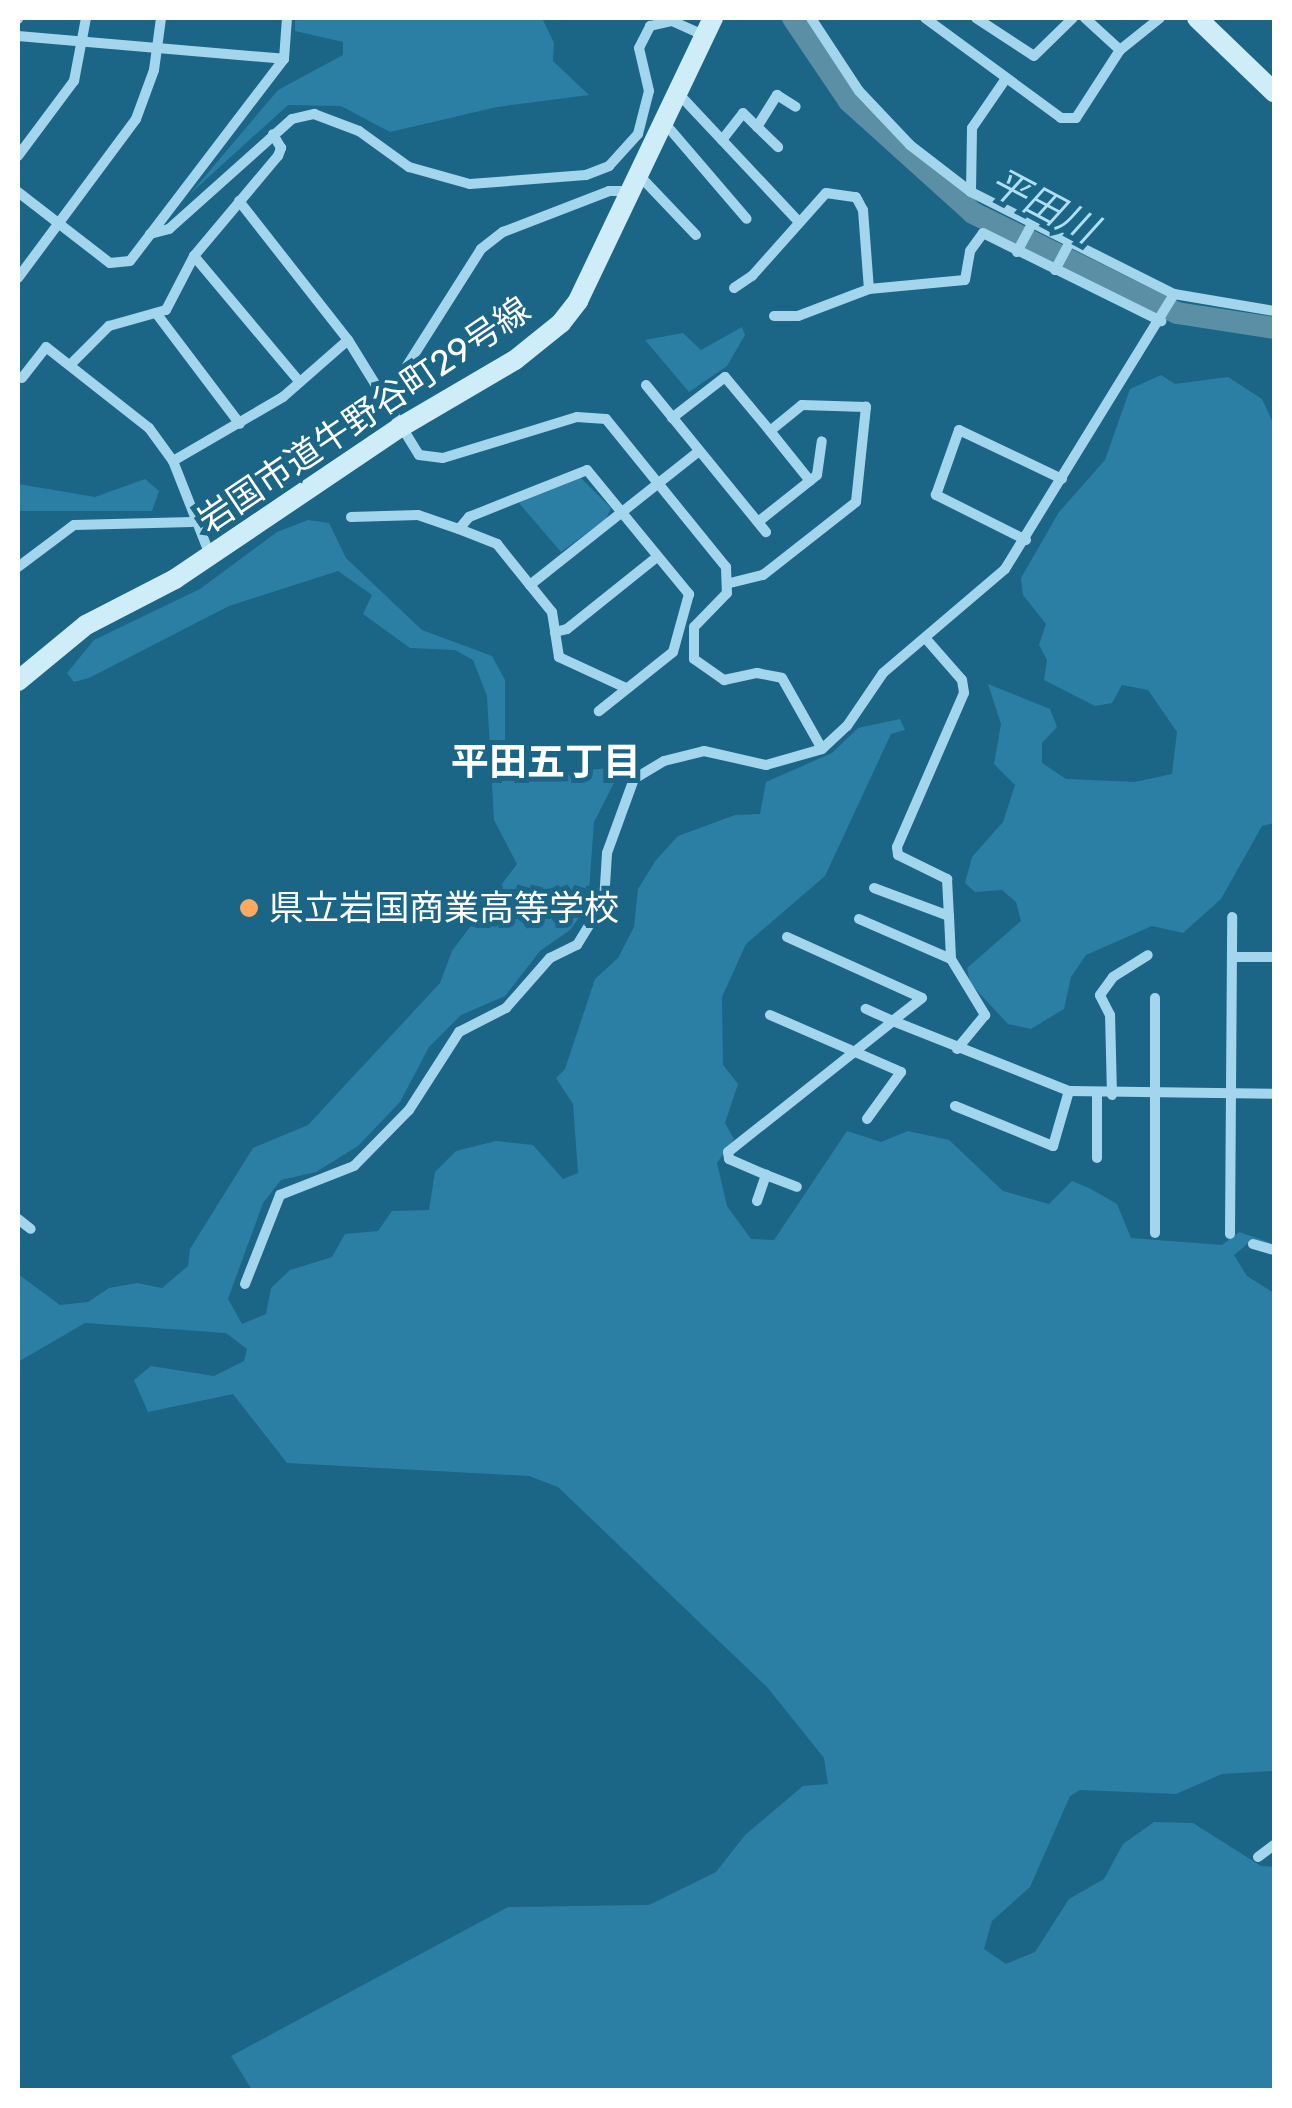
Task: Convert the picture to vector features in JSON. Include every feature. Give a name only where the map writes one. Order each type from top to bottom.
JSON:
[{"type":"street","points":[[18,156],[64,99],[84,42],[86,18]]},
{"type":"street","points":[[18,278],[136,119],[158,49],[160,18]]},
{"type":"street","points":[[18,192],[122,266],[284,59],[288,18]]},
{"type":"street","points":[[812,18],[859,91],[910,145],[971,192],[1030,228],[1173,298],[1274,311]]},
{"type":"street","points":[[926,18],[1004,80],[1061,118],[1076,118],[1120,50],[1160,18]]},
{"type":"street","points":[[976,18],[1034,56],[1073,18]]},
{"type":"street","points":[[1086,18],[1120,50]]},
{"type":"street","points":[[1197,18],[1274,92]]},
{"type":"street","points":[[150,234],[169,230],[292,119],[314,114],[359,130],[408,167],[470,184],[586,175],[609,166],[638,134],[649,91],[639,48],[650,26],[672,22],[708,26]]},
{"type":"street","name":"岩国市道牛野谷町29号線","points":[[18,681],[86,625],[210,556],[399,428],[515,360],[561,323],[578,300],[631,181],[708,26]]},
{"type":"street","points":[[18,36],[284,59]]},
{"type":"street","points":[[971,192],[972,128],[1004,80]]},
{"type":"street","points":[[676,91],[799,222]]},
{"type":"street","points":[[757,127],[777,94],[796,106]]},
{"type":"street","points":[[722,140],[743,113],[778,147]]},
{"type":"street","points":[[661,120],[747,219]]},
{"type":"street","points":[[71,364],[109,326],[156,314],[173,301],[194,256],[278,156],[273,134]]},
{"type":"street","points":[[384,402],[481,248],[502,232],[631,181],[696,234]]},
{"type":"street","points":[[734,288],[826,194],[856,197],[868,289]]},
{"type":"street","points":[[239,201],[348,340],[399,428],[429,460],[594,416],[613,427],[659,483],[726,567],[730,582]]},
{"type":"street","points":[[1018,250],[1030,228]]},
{"type":"street","points":[[774,316],[798,316],[868,289],[965,280],[970,251],[984,233],[1162,319]]},
{"type":"street","points":[[1056,268],[1067,247]]},
{"type":"street","points":[[194,256],[299,381]]},
{"type":"street","points":[[244,1284],[280,1195],[354,1166],[409,1110],[459,1032],[506,1008],[550,958],[577,945],[604,901],[607,853],[634,778],[664,760],[704,751],[766,765],[822,749],[847,726],[883,673],[927,640],[1005,569],[1026,540],[1120,377],[1173,298]]},
{"type":"street","points":[[156,314],[240,424]]},
{"type":"street","points":[[174,461],[240,424],[348,340]]},
{"type":"street","points":[[22,378],[46,346],[149,428],[174,461],[192,522],[210,556]]},
{"type":"street","points":[[672,418],[725,377],[810,481]]},
{"type":"street","points":[[646,384],[762,527],[810,481],[822,441]]},
{"type":"street","points":[[770,430],[802,405],[866,407],[860,494],[763,575],[730,582],[694,627],[694,659],[724,680],[757,674],[782,678],[822,749]]},
{"type":"street","points":[[1026,540],[936,495],[959,430],[1062,479]]},
{"type":"street","points":[[530,585],[698,452]]},
{"type":"street","points":[[459,529],[469,517],[574,470],[586,470],[689,594],[673,652],[599,711]]},
{"type":"street","points":[[351,517],[418,514],[497,544],[552,612],[559,657],[626,688]]},
{"type":"street","points":[[18,567],[74,526],[192,522]]},
{"type":"street","points":[[555,632],[567,629],[657,557]]},
{"type":"street","points":[[927,640],[962,680],[964,693],[897,847],[898,855],[947,879],[951,958],[985,1015],[958,1048]]},
{"type":"street","points":[[874,888],[949,916]]},
{"type":"street","points":[[1230,1234],[1232,917]]},
{"type":"street","points":[[859,919],[951,958]]},
{"type":"street","points":[[787,937],[920,992],[922,998],[728,1152],[729,1159],[796,1187]]},
{"type":"street","points":[[1112,1095],[1110,1016],[1100,995],[1112,978],[1148,955]]},
{"type":"street","points":[[1232,956],[1274,956]]},
{"type":"street","points":[[1155,998],[1155,1234]]},
{"type":"street","points":[[866,1009],[1068,1092],[1274,1094]]},
{"type":"street","points":[[770,1016],[901,1072],[867,1119]]},
{"type":"street","points":[[954,1106],[1053,1146],[1068,1092]]},
{"type":"street","points":[[1097,1095],[1097,1158]]},
{"type":"street","points":[[757,1201],[766,1175]]},
{"type":"street","points":[[18,1220],[31,1228]]},
{"type":"street","points":[[1253,1244],[1274,1250]]},
{"type":"street","points":[[1258,1857],[1274,1845]]},
{"type":"shaded area","points":[[295,18],[542,18],[554,43],[553,61],[589,95],[497,107],[390,132],[341,106],[288,105],[190,194],[278,90],[343,55],[343,42],[295,31]]},
{"type":"shaded area","points":[[742,327],[745,335],[727,366],[689,392],[645,340],[683,333],[701,350]]},
{"type":"shaded area","points":[[1161,375],[1175,384],[1228,377],[1262,399],[1274,425],[1274,823],[1262,826],[1221,899],[1183,933],[1152,926],[1086,955],[1071,977],[1064,1009],[1031,1029],[1008,1024],[970,983],[967,968],[1021,921],[1016,902],[1002,890],[975,892],[965,883],[972,857],[1003,822],[1015,785],[994,764],[1001,724],[988,684],[1050,709],[1057,727],[1042,743],[1042,763],[1066,779],[1135,782],[1172,774],[1177,732],[1148,690],[1122,685],[1112,703],[1095,706],[1044,680],[1047,660],[1039,645],[1046,624],[1023,595],[1021,578],[1059,512],[1105,460],[1130,389]]},
{"type":"shaded area","points":[[577,474],[611,508],[606,519],[561,552],[519,503]]},
{"type":"shaded area","points":[[145,479],[159,491],[152,511],[18,511],[18,484],[95,497]]},
{"type":"shaded area","points":[[308,520],[329,523],[346,558],[422,630],[492,656],[505,680],[505,741],[550,774],[609,768],[618,775],[594,822],[588,905],[570,930],[540,951],[505,996],[461,1015],[429,1047],[400,1102],[358,1146],[316,1172],[281,1180],[263,1203],[228,1299],[242,1324],[266,1314],[271,1288],[290,1270],[332,1257],[345,1234],[378,1231],[392,1211],[429,1210],[435,1172],[456,1151],[496,1141],[533,1145],[563,1179],[578,1173],[573,1104],[556,1078],[565,1069],[595,979],[618,958],[634,927],[638,889],[656,860],[678,836],[735,815],[760,814],[766,782],[832,753],[858,728],[900,719],[905,730],[891,734],[825,876],[746,944],[722,997],[723,1065],[738,1084],[725,1123],[734,1139],[717,1163],[727,1206],[751,1239],[774,1240],[847,1131],[881,1142],[908,1131],[949,1140],[1003,1191],[1049,1204],[1072,1181],[1089,1188],[1117,1204],[1131,1238],[1222,1245],[1239,1232],[1274,1244],[1252,1240],[1234,1255],[1247,1276],[1274,1293],[1274,1771],[1222,1774],[1176,1794],[1080,1790],[1070,1796],[1030,1887],[992,1921],[984,1949],[1006,1964],[1035,1952],[1069,1899],[1104,1879],[1123,1844],[1154,1822],[1193,1823],[1261,1866],[1274,1867],[1274,2090],[252,2090],[231,2056],[508,1907],[649,1905],[716,1872],[745,1835],[803,1786],[828,1784],[824,1758],[767,1687],[558,1487],[529,1476],[287,1463],[233,1394],[148,1412],[134,1380],[151,1366],[214,1376],[244,1361],[247,1349],[226,1333],[85,1323],[18,1362],[18,1274],[60,1305],[88,1302],[109,1288],[137,1283],[162,1288],[188,1266],[190,1249],[253,1148],[308,1125],[440,983],[452,951],[517,864],[494,820],[487,696],[473,660],[455,650],[410,648],[363,614],[372,595],[338,571],[229,606],[89,678],[74,682],[67,673],[94,640],[200,589],[277,532]]},
{"type":"waterway","name":"平田川","points":[[793,18],[849,101],[973,213],[1177,313],[1274,328]]},
{"type":"place","name":"県立岩国商業高等学校","points":[[249,908]]},
{"type":"district","name":"平田五丁目","points":[[546,763]]}]
